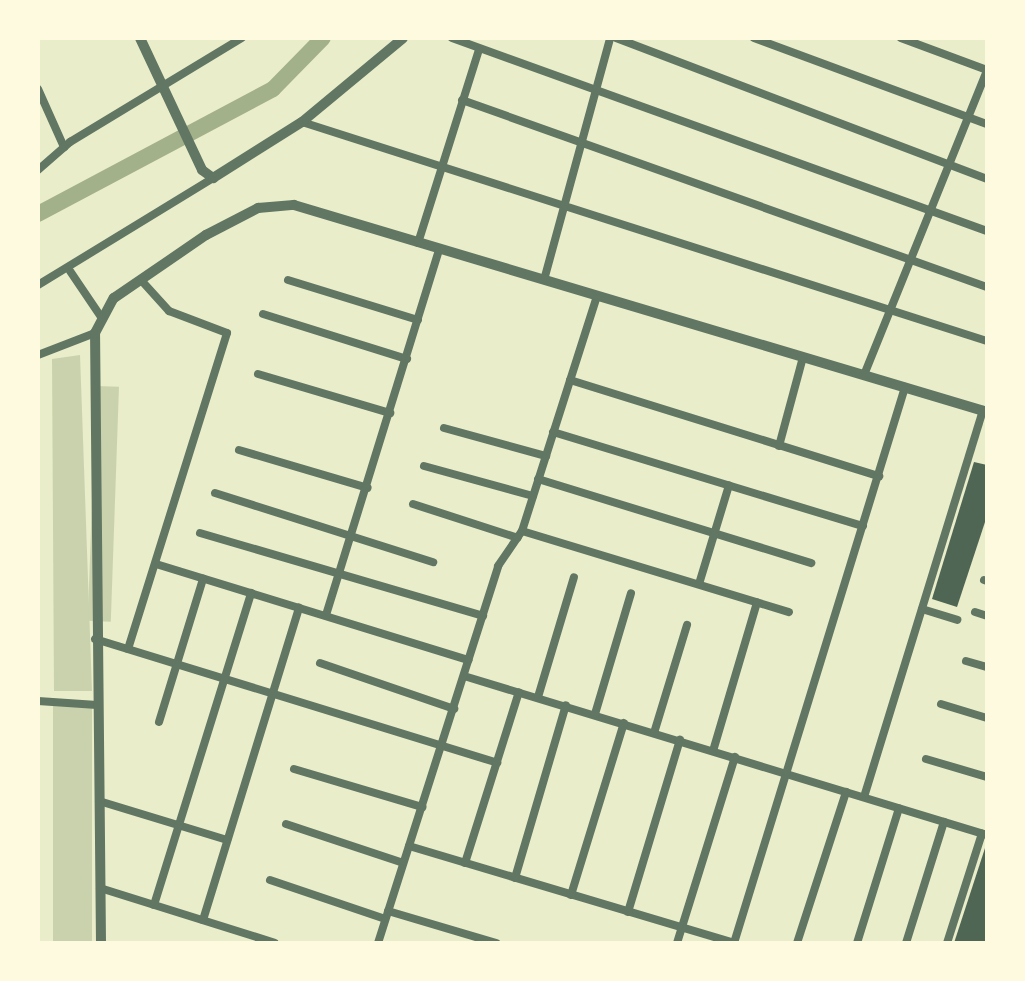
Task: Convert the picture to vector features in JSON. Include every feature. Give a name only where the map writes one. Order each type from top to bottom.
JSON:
[{"type":"street","points":[[140,38],[193,152],[213,178]]},
{"type":"street","points":[[38,170],[64,147],[242,38]]},
{"type":"street","points":[[38,285],[70,271],[302,122],[403,38]]},
{"type":"street","points":[[452,38],[987,231]]},
{"type":"street","points":[[544,280],[613,38],[987,179]]},
{"type":"street","points":[[754,38],[987,124]]},
{"type":"street","points":[[864,375],[987,70],[901,38]]},
{"type":"street","points":[[418,243],[479,50]]},
{"type":"street","points":[[38,89],[64,147]]},
{"type":"street","points":[[462,100],[582,140],[911,263],[987,287]]},
{"type":"street","points":[[302,122],[566,202],[987,341]]},
{"type":"street","points":[[101,943],[95,639],[95,333],[101,317],[141,280],[206,235],[273,204],[418,243],[985,411],[864,797]]},
{"type":"street","points":[[326,615],[368,488],[439,250]]},
{"type":"street","points":[[70,271],[101,317]]},
{"type":"street","points":[[128,649],[227,333],[169,311],[141,280]]},
{"type":"street","points":[[288,280],[418,320]]},
{"type":"street","points":[[378,943],[501,560],[520,534],[597,296]]},
{"type":"street","points":[[263,314],[407,359]]},
{"type":"street","points":[[38,355],[95,333]]},
{"type":"street","points":[[779,446],[803,357]]},
{"type":"street","points":[[258,374],[390,413]]},
{"type":"street","points":[[570,380],[879,476]]},
{"type":"street","points":[[409,846],[735,943],[905,387]]},
{"type":"street","points":[[444,428],[546,456]]},
{"type":"street","points":[[553,432],[863,526]]},
{"type":"street","points":[[239,450],[368,488]]},
{"type":"street","points":[[424,466],[533,496]]},
{"type":"street","points":[[538,479],[811,563]]},
{"type":"street","points":[[699,584],[729,485]]},
{"type":"street","points":[[215,493],[433,562]]},
{"type":"street","points":[[413,504],[789,612]]},
{"type":"street","points":[[200,533],[483,616]]},
{"type":"street","points":[[156,564],[469,660]]},
{"type":"street","points":[[538,697],[574,577]]},
{"type":"street","points":[[159,722],[203,579]]},
{"type":"street","points":[[154,905],[251,593]]},
{"type":"street","points":[[595,714],[631,593]]},
{"type":"street","points":[[713,751],[757,602]]},
{"type":"street","points":[[203,920],[299,607]]},
{"type":"street","points":[[922,609],[957,620]]},
{"type":"street","points":[[975,612],[987,616]]},
{"type":"street","points":[[654,733],[687,625]]},
{"type":"street","points":[[95,639],[497,763]]},
{"type":"street","points":[[966,661],[987,667]]},
{"type":"street","points":[[320,663],[454,709]]},
{"type":"street","points":[[464,676],[984,834],[947,943]]},
{"type":"street","points":[[465,863],[519,692]]},
{"type":"street","points":[[38,701],[97,705]]},
{"type":"street","points":[[941,704],[987,718]]},
{"type":"street","points":[[515,878],[566,705]]},
{"type":"street","points":[[571,895],[624,723]]},
{"type":"street","points":[[628,912],[680,740]]},
{"type":"street","points":[[677,943],[735,757]]},
{"type":"street","points":[[926,759],[987,777]]},
{"type":"street","points":[[294,769],[422,807]]},
{"type":"street","points":[[797,943],[846,792]]},
{"type":"street","points":[[99,801],[227,840]]},
{"type":"street","points":[[857,943],[899,808]]},
{"type":"street","points":[[906,943],[944,822]]},
{"type":"street","points":[[286,824],[403,863]]},
{"type":"street","points":[[270,880],[386,915],[496,943]]},
{"type":"street","points":[[100,888],[275,943]]},
{"type":"green space","points":[[80,355],[92,691],[54,691],[52,359]]},
{"type":"green space","points":[[96,386],[119,387],[111,622],[88,621]]},
{"type":"green space","points":[[53,702],[92,702],[92,943],[53,943]]},
{"type":"building","points":[[974,462],[987,465],[987,516],[957,607],[932,599]]},
{"type":"building","points":[[987,842],[987,943],[954,943]]},
{"type":"waterway","points":[[38,214],[273,89],[323,38]]}]
